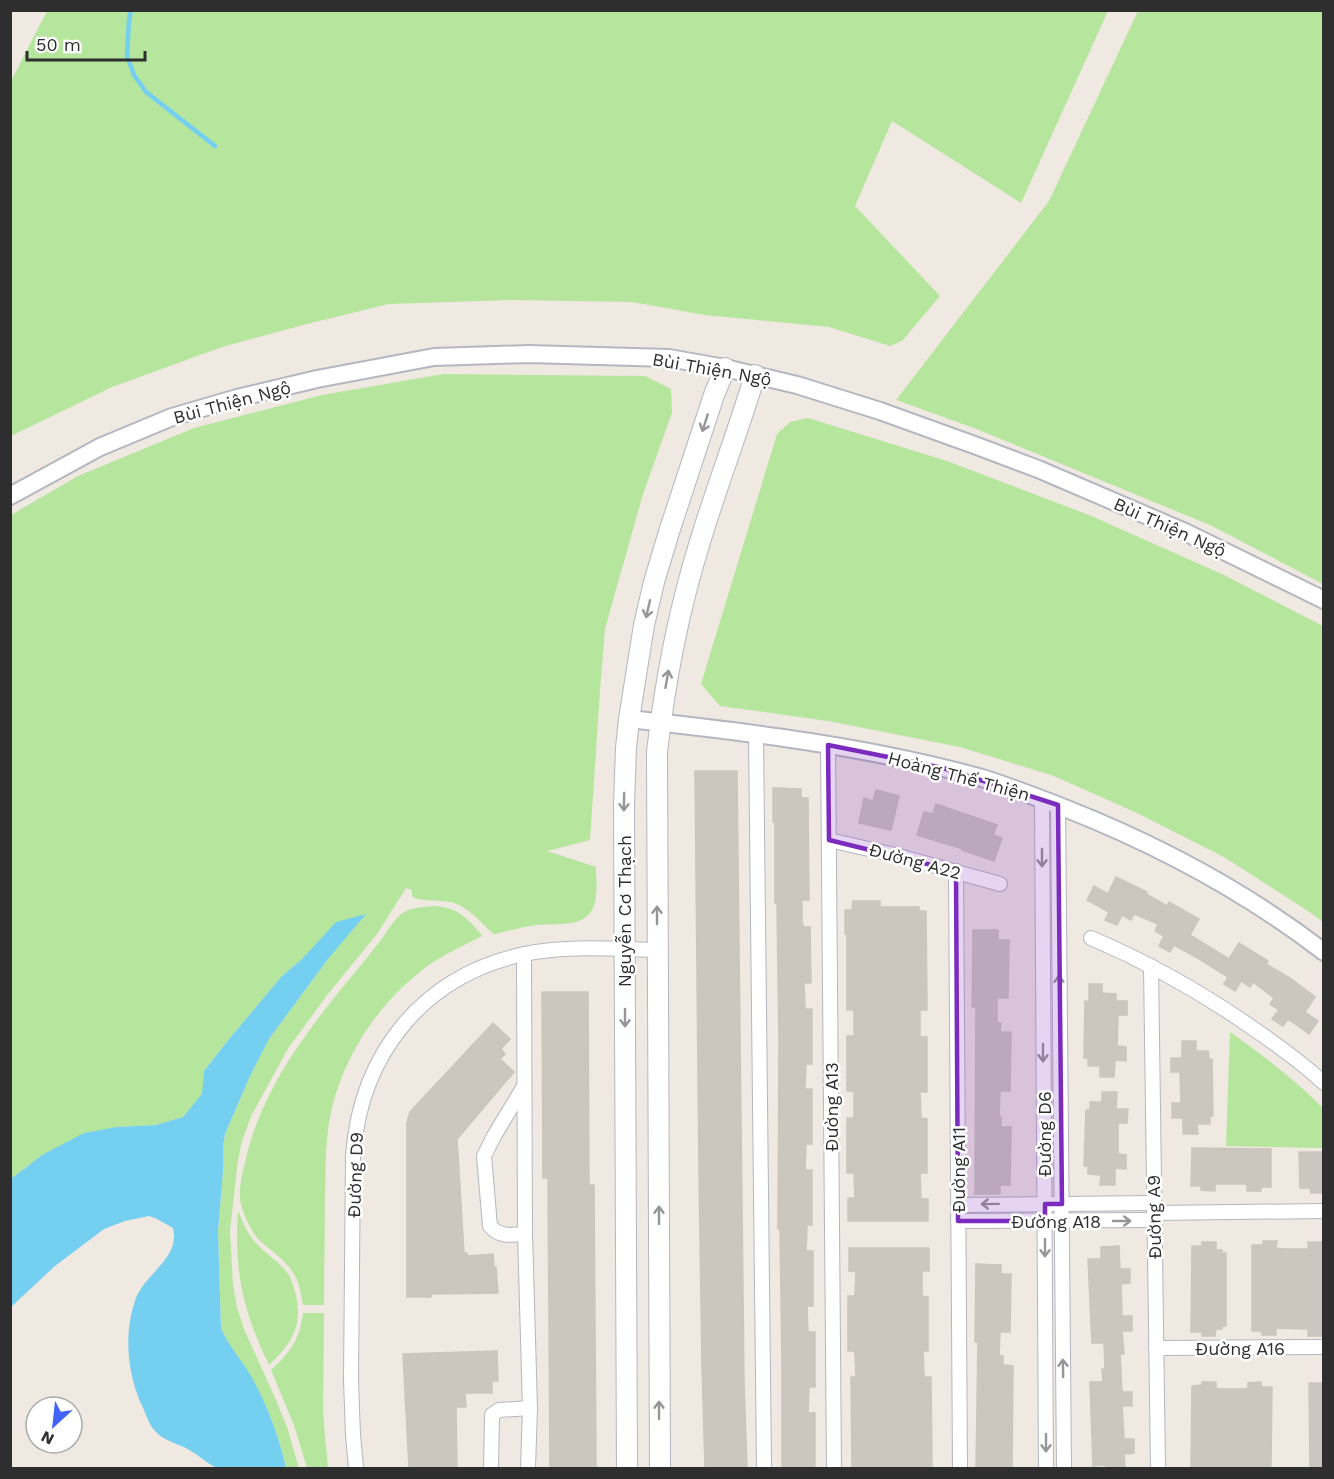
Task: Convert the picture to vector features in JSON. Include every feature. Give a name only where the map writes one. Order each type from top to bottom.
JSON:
[{"type":"main road","name":"Nguyễn Cơ Thạch","points":[[627,1468],[624,949],[626,748],[644,626],[654,582],[672,521],[724,368]]},
{"type":"main road","name":"Nguyễn Cơ Thạch","points":[[660,1468],[657,752],[660,723],[683,599],[699,543],[755,375]]},
{"type":"street","name":"Bùi Thiện Ngộ","points":[[10,496],[100,447],[172,417],[237,398],[317,379],[434,357],[528,354],[669,358],[797,385],[923,426],[1038,469],[1185,532],[1323,600]]},
{"type":"street","name":"Hoàng Thế Thiện","points":[[629,719],[828,745],[934,766],[1008,787],[1105,824],[1182,862],[1279,920],[1323,952]]},
{"type":"street","points":[[756,735],[764,1468]]},
{"type":"street","name":"Đường A13","points":[[828,745],[834,1468]]},
{"type":"street","name":"Đường D6","points":[[1050,802],[1062,1204],[1064,1468]]},
{"type":"street","name":"Đường D6","points":[[1046,1468],[1045,1204],[1050,802]]},
{"type":"street","name":"Đường A22","points":[[829,840],[895,855],[1000,884]]},
{"type":"street","name":"Đường A11","points":[[956,871],[960,1468]]},
{"type":"street","points":[[1091,938],[1191,988],[1277,1045],[1323,1083]]},
{"type":"street","name":"Đường D9","points":[[356,1468],[351,1380],[353,1155],[355,1130],[366,1092],[380,1059],[394,1036],[432,997],[456,980],[490,964],[524,954],[548,951],[657,950]]},
{"type":"street","points":[[524,954],[523,1088],[530,1408],[528,1468]]},
{"type":"street","name":"Đường A9","points":[[1151,966],[1158,1468]]},
{"type":"street","points":[[523,1088],[484,1156],[490,1226],[502,1235],[525,1234]]},
{"type":"street","name":"Đường A18","points":[[958,1205],[1062,1204],[1154,1212]]},
{"type":"street","name":"Đường A18","points":[[958,1221],[1062,1221],[1154,1212],[1323,1211]]},
{"type":"street","name":"Đường A16","points":[[1156,1348],[1323,1347]]},
{"type":"street","points":[[491,1468],[492,1415],[499,1410],[530,1408]]},
{"type":"highlighted area","points":[[828,745],[943,768],[1058,805],[1062,1204],[1045,1204],[1045,1221],[958,1221],[956,871],[829,840]]},
{"type":"green space","points":[[47,11],[1108,11],[1021,203],[892,121],[855,206],[940,296],[902,341],[890,346],[829,327],[705,315],[632,302],[513,300],[389,304],[222,347],[112,387],[11,436],[11,81]]},
{"type":"green space","points":[[1138,11],[1323,11],[1323,584],[1210,525],[974,428],[896,400],[1049,201]]},
{"type":"green space","points":[[443,374],[645,376],[671,389],[672,413],[643,494],[605,629],[590,840],[547,851],[596,867],[596,896],[590,913],[585,918],[570,923],[536,925],[495,934],[459,905],[416,898],[412,896],[412,890],[406,888],[377,934],[289,1047],[252,1114],[242,1141],[230,1231],[233,1284],[237,1308],[244,1329],[287,1427],[299,1468],[286,1468],[277,1434],[267,1410],[221,1328],[218,1231],[223,1147],[225,1134],[269,1039],[328,959],[365,914],[303,958],[281,977],[204,1071],[203,1094],[183,1117],[156,1125],[117,1127],[42,1155],[11,1179],[11,515],[78,476],[194,428],[322,395]]},
{"type":"green space","points":[[808,418],[947,461],[1089,515],[1224,575],[1323,626],[1323,922],[1224,857],[1137,813],[1054,776],[960,747],[828,721],[720,706],[701,684],[777,434],[790,422]]},
{"type":"green space","points":[[435,906],[450,909],[462,915],[482,936],[439,958],[414,977],[380,1012],[353,1053],[334,1099],[329,1123],[326,1150],[324,1305],[303,1305],[298,1283],[292,1271],[256,1236],[240,1199],[240,1185],[253,1134],[264,1106],[293,1053],[394,921],[408,910]]},
{"type":"green space","points":[[1230,1032],[1278,1068],[1323,1108],[1323,1148],[1226,1146]]},
{"type":"green space","points":[[238,1211],[252,1238],[288,1273],[297,1303],[297,1324],[294,1333],[284,1349],[269,1365],[253,1327],[242,1291],[237,1253]]},
{"type":"green space","points":[[303,1313],[324,1313],[323,1413],[328,1468],[307,1468],[294,1425],[271,1370],[284,1358],[297,1338]]},
{"type":"water","points":[[366,914],[328,959],[269,1039],[225,1134],[218,1231],[221,1328],[262,1398],[276,1432],[286,1468],[217,1468],[156,1432],[138,1397],[131,1369],[128,1340],[136,1298],[172,1248],[173,1228],[149,1216],[125,1221],[104,1229],[55,1266],[11,1307],[11,1179],[42,1155],[84,1133],[117,1127],[156,1125],[183,1117],[202,1094],[204,1071],[281,977],[303,958],[336,922]]},
{"type":"building","points":[[695,771],[737,771],[747,1468],[705,1468]]},
{"type":"building","points":[[773,788],[801,789],[801,798],[808,798],[809,900],[802,900],[802,924],[803,927],[810,927],[811,983],[804,983],[805,1009],[812,1009],[812,1064],[806,1064],[805,1089],[812,1089],[812,1144],[806,1144],[805,1170],[812,1170],[812,1225],[807,1225],[806,1251],[813,1251],[813,1306],[807,1306],[808,1332],[815,1332],[815,1387],[809,1387],[808,1413],[815,1413],[815,1468],[782,1468],[780,1229],[778,1229],[779,1041]]},
{"type":"building","points":[[876,790],[899,796],[891,830],[859,823],[864,798],[873,801]]},
{"type":"building","points":[[936,804],[997,825],[993,835],[1002,838],[994,861],[917,835],[924,812],[933,814]]},
{"type":"building","points":[[1116,877],[1147,892],[1146,894],[1167,906],[1169,902],[1199,919],[1190,935],[1229,959],[1239,943],[1268,961],[1266,964],[1315,997],[1305,1012],[1318,1021],[1309,1034],[1288,1019],[1283,1026],[1272,1019],[1279,1010],[1270,1004],[1274,998],[1253,982],[1250,987],[1241,981],[1235,991],[1224,984],[1228,977],[1196,957],[1174,945],[1170,952],[1159,946],[1164,936],[1155,931],[1158,924],[1134,914],[1131,920],[1122,915],[1117,925],[1105,920],[1109,912],[1087,900],[1094,886],[1108,894]]},
{"type":"building","points":[[853,901],[880,901],[880,907],[919,907],[919,911],[926,911],[927,1010],[920,1010],[920,1037],[927,1037],[927,1092],[920,1092],[921,1118],[927,1119],[927,1173],[920,1173],[921,1199],[928,1199],[928,1221],[848,1221],[848,1198],[855,1198],[854,1173],[847,1173],[847,1118],[854,1118],[854,1091],[847,1091],[847,1036],[854,1036],[854,1010],[847,1010],[845,910],[852,910]]},
{"type":"building","points":[[973,930],[998,930],[998,940],[1009,940],[1008,998],[997,998],[997,1023],[1001,1023],[1000,1032],[1011,1032],[1010,1091],[1000,1091],[999,1117],[1001,1117],[1001,1127],[1011,1127],[1010,1185],[1000,1185],[1000,1194],[975,1194],[976,1007],[972,1007]]},
{"type":"building","points":[[1089,984],[1102,984],[1102,993],[1116,994],[1116,1001],[1127,1001],[1127,1015],[1118,1015],[1117,1046],[1126,1047],[1126,1061],[1115,1060],[1114,1077],[1100,1077],[1100,1066],[1088,1066],[1088,1058],[1084,1058],[1085,1001],[1089,1002]]},
{"type":"building","points":[[542,992],[588,992],[589,1185],[594,1185],[596,1468],[550,1468],[548,1178],[543,1178]]},
{"type":"building","points":[[493,1023],[510,1039],[501,1049],[505,1054],[500,1059],[514,1072],[457,1139],[464,1253],[467,1253],[467,1256],[493,1254],[498,1293],[431,1294],[431,1297],[407,1297],[407,1122],[410,1112]]},
{"type":"building","points":[[1182,1041],[1196,1041],[1196,1051],[1208,1051],[1209,1059],[1212,1059],[1213,1116],[1210,1116],[1210,1124],[1197,1124],[1198,1134],[1183,1134],[1183,1118],[1172,1118],[1172,1103],[1181,1103],[1180,1072],[1171,1072],[1171,1058],[1182,1058]]},
{"type":"building","points":[[1102,1092],[1117,1092],[1116,1109],[1128,1109],[1127,1123],[1118,1123],[1118,1154],[1126,1155],[1126,1169],[1115,1168],[1115,1185],[1100,1185],[1101,1175],[1088,1174],[1088,1166],[1084,1166],[1086,1110],[1090,1110],[1090,1102],[1102,1102]]},
{"type":"building","points":[[1192,1148],[1271,1149],[1271,1187],[1261,1187],[1261,1191],[1247,1191],[1247,1184],[1215,1184],[1215,1191],[1201,1190],[1201,1186],[1191,1186]]},
{"type":"building","points":[[1299,1152],[1323,1152],[1323,1193],[1311,1193],[1310,1188],[1300,1188]]},
{"type":"building","points":[[1263,1241],[1277,1241],[1276,1248],[1283,1249],[1308,1249],[1308,1242],[1322,1242],[1322,1336],[1308,1336],[1308,1329],[1276,1328],[1276,1335],[1262,1335],[1262,1331],[1252,1331],[1252,1245],[1263,1245]]},
{"type":"building","points":[[1202,1242],[1216,1242],[1216,1250],[1226,1253],[1226,1326],[1216,1329],[1215,1336],[1202,1336],[1202,1332],[1191,1332],[1192,1246],[1202,1246]]},
{"type":"building","points":[[1119,1246],[1120,1269],[1130,1269],[1130,1283],[1121,1284],[1122,1316],[1132,1316],[1132,1331],[1122,1331],[1124,1354],[1120,1354],[1122,1392],[1132,1392],[1132,1406],[1122,1406],[1124,1439],[1134,1439],[1134,1453],[1124,1454],[1125,1468],[1106,1468],[1106,1465],[1093,1466],[1090,1382],[1103,1382],[1102,1369],[1105,1369],[1104,1343],[1092,1343],[1088,1259],[1101,1259],[1101,1247]]},
{"type":"building","points":[[849,1248],[929,1248],[929,1271],[922,1271],[922,1296],[928,1297],[928,1351],[923,1351],[924,1377],[931,1377],[932,1468],[852,1468],[851,1377],[856,1377],[855,1351],[848,1351],[848,1296],[855,1296],[856,1271],[849,1271]]},
{"type":"building","points":[[976,1264],[1001,1265],[1001,1274],[1011,1274],[1010,1332],[1000,1332],[999,1356],[1003,1356],[1003,1365],[1013,1366],[1012,1468],[976,1468],[978,1342],[975,1342]]},
{"type":"building","points":[[497,1351],[498,1381],[492,1381],[492,1393],[465,1393],[466,1407],[456,1407],[457,1468],[409,1468],[403,1354]]},
{"type":"building","points":[[1202,1382],[1216,1382],[1216,1389],[1248,1389],[1248,1383],[1261,1382],[1261,1387],[1272,1387],[1271,1468],[1191,1468],[1192,1386],[1202,1385]]},
{"type":"building","points":[[1309,1383],[1323,1383],[1323,1468],[1310,1468]]},
{"type":"waterway","points":[[131,10],[127,56],[134,75],[146,92],[215,146]]}]
